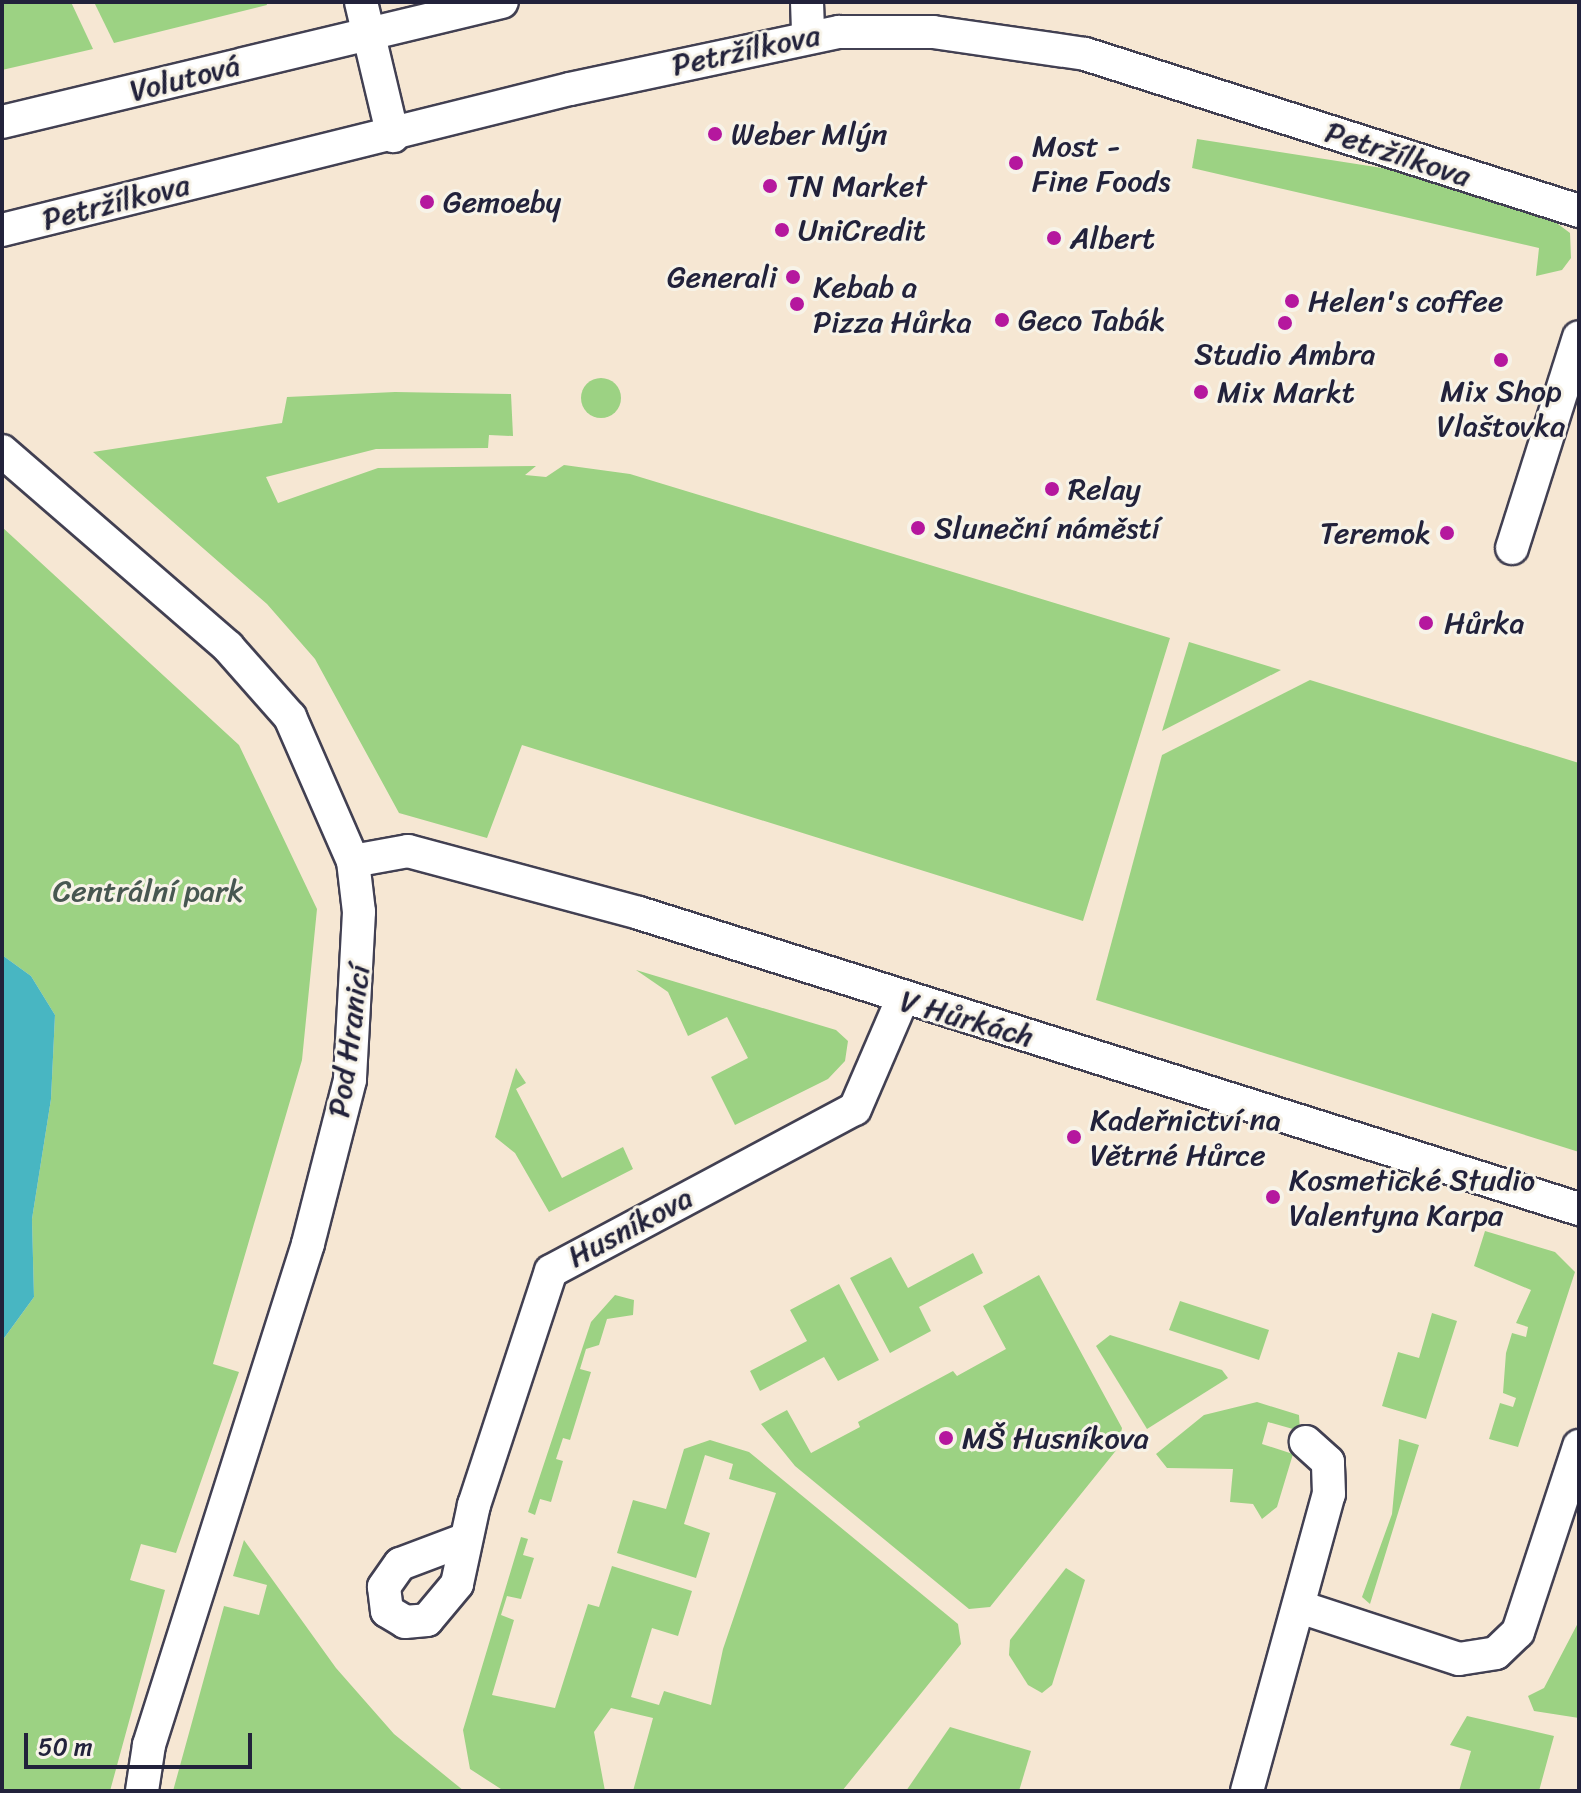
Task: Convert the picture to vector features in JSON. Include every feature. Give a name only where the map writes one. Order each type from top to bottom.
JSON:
[{"type":"street","points":[[361,2],[393,136]]},
{"type":"street","name":"Volutová","points":[[2,122],[369,37],[502,2]]},
{"type":"street","name":"Petržílkova","points":[[2,230],[393,136],[807,18],[1085,54],[1579,211]]},
{"type":"street","points":[[1512,548],[1579,337]]},
{"type":"street","name":"Pod Hranicí","points":[[2,451],[228,647],[290,717],[353,861],[362,961],[350,1080],[308,1244],[149,1745],[142,1791]]},
{"type":"street","name":"V Hůrkách","points":[[353,861],[408,851],[639,913],[902,1000],[1579,1209]]},
{"type":"street","name":"Husníkova","points":[[464,1540],[551,1271],[855,1109],[902,1000]]},
{"type":"street","points":[[1247,1791],[1303,1608],[1331,1480],[1328,1462],[1306,1442]]},
{"type":"street","points":[[1303,1608],[1459,1659],[1496,1653],[1518,1632],[1579,1446]]},
{"type":"green space","points":[[2,2],[71,2],[93,49],[2,70]]},
{"type":"green space","points":[[94,2],[266,2],[267,5],[114,43]]},
{"type":"green space","points":[[1197,139],[1395,170],[1550,218],[1570,233],[1571,258],[1562,270],[1536,276],[1539,248],[1192,168]]},
{"type":"green space","points":[[601,378],[615,384],[621,398],[615,412],[601,418],[587,412],[581,398],[587,384]]},
{"type":"green space","points":[[395,392],[511,394],[513,436],[489,435],[488,448],[376,449],[266,477],[278,503],[378,468],[536,466],[525,475],[546,477],[564,465],[630,474],[1170,638],[1083,921],[522,745],[487,838],[399,813],[315,659],[267,604],[93,452],[282,423],[287,397]]},
{"type":"green space","name":"Centrální park","points":[[2,527],[239,745],[317,909],[302,1060],[213,1364],[239,1372],[176,1553],[141,1544],[130,1580],[165,1590],[110,1791],[2,1791],[2,1341],[34,1297],[32,1219],[51,1099],[55,1015],[31,976],[2,955]]},
{"type":"green space","points":[[1189,642],[1281,670],[1162,731]]},
{"type":"green space","points":[[1310,680],[1579,763],[1579,1152],[1096,1000],[1162,755]]},
{"type":"green space","points":[[636,970],[836,1030],[848,1041],[845,1061],[828,1079],[735,1125],[711,1077],[748,1058],[727,1017],[688,1036],[668,992]]},
{"type":"green space","points":[[516,1068],[526,1083],[516,1089],[562,1178],[623,1147],[633,1169],[549,1212],[515,1153],[495,1137]]},
{"type":"green space","points":[[1485,1231],[1555,1252],[1575,1272],[1518,1447],[1489,1439],[1500,1403],[1513,1407],[1516,1398],[1503,1393],[1506,1353],[1512,1333],[1526,1337],[1528,1327],[1516,1323],[1531,1290],[1474,1266]]},
{"type":"green space","points":[[973,1253],[983,1273],[919,1307],[931,1331],[890,1353],[850,1278],[891,1257],[908,1288]]},
{"type":"green space","name":"MŠ Husníkova","points":[[1039,1275],[1122,1428],[1118,1448],[990,1607],[969,1609],[795,1466],[761,1424],[787,1410],[811,1453],[860,1427],[858,1422],[953,1371],[957,1376],[1006,1349],[983,1306]]},
{"type":"green space","points":[[839,1284],[879,1360],[838,1381],[824,1357],[760,1391],[750,1371],[807,1341],[790,1310]]},
{"type":"green space","points":[[615,1295],[634,1300],[633,1315],[607,1319],[599,1345],[586,1349],[580,1369],[591,1372],[570,1440],[563,1438],[556,1459],[563,1461],[551,1502],[540,1499],[535,1515],[528,1512],[591,1322]]},
{"type":"green space","points":[[1180,1301],[1269,1330],[1259,1360],[1169,1330]]},
{"type":"green space","points":[[1432,1313],[1457,1321],[1426,1419],[1382,1406],[1398,1352],[1419,1358]]},
{"type":"green space","points":[[1110,1335],[1222,1370],[1228,1378],[1147,1429],[1096,1346]]},
{"type":"green space","points":[[1257,1402],[1299,1415],[1300,1431],[1268,1422],[1262,1444],[1293,1454],[1277,1507],[1262,1519],[1253,1504],[1230,1502],[1233,1469],[1167,1468],[1156,1454],[1204,1415]]},
{"type":"green space","points":[[1399,1439],[1419,1445],[1370,1604],[1362,1597],[1392,1514]]},
{"type":"green space","points":[[710,1440],[749,1452],[958,1624],[961,1644],[842,1791],[633,1791],[653,1718],[611,1708],[594,1732],[605,1791],[504,1791],[470,1769],[463,1730],[521,1537],[528,1539],[523,1555],[534,1558],[521,1599],[507,1596],[501,1615],[514,1620],[492,1695],[555,1708],[588,1604],[599,1607],[612,1566],[692,1591],[678,1636],[652,1628],[631,1697],[659,1705],[664,1691],[711,1705],[723,1649],[776,1493],[729,1479],[733,1464],[705,1455],[684,1524],[710,1533],[696,1578],[617,1553],[633,1500],[666,1509],[684,1449]]},
{"type":"green space","points":[[244,1540],[336,1668],[394,1734],[464,1791],[173,1791],[224,1606],[259,1615],[267,1585],[233,1576]]},
{"type":"green space","points":[[1066,1568],[1085,1580],[1052,1685],[1042,1693],[1028,1685],[1009,1655],[1010,1640]]},
{"type":"green space","points":[[1579,1621],[1579,1718],[1534,1711],[1528,1696],[1544,1688]]},
{"type":"green space","points":[[1467,1716],[1554,1736],[1539,1791],[1459,1791],[1471,1751],[1450,1745]]},
{"type":"green space","points":[[950,1727],[1031,1751],[1019,1791],[906,1791]]},
{"type":"water","points":[[2,955],[31,976],[55,1015],[51,1099],[32,1219],[34,1297],[2,1341]]},
{"type":"place","name":"Weber Mlýn","points":[[715,134]]},
{"type":"place","name":"Most - Fine Foods","points":[[1016,163]]},
{"type":"place","name":"TN Market","points":[[770,186]]},
{"type":"place","name":"Gemoeby","points":[[427,202]]},
{"type":"place","name":"UniCredit","points":[[782,230]]},
{"type":"place","name":"Albert","points":[[1054,238]]},
{"type":"place","name":"Generali","points":[[793,277]]},
{"type":"place","name":"Helen's coffee","points":[[1292,301]]},
{"type":"place","name":"Kebab a Pizza Hůrka","points":[[797,304]]},
{"type":"place","name":"Geco Tabák","points":[[1002,320]]},
{"type":"place","name":"Studio Ambra","points":[[1285,323]]},
{"type":"place","name":"Mix Shop Vlaštovka","points":[[1501,360]]},
{"type":"place","name":"Mix Markt","points":[[1201,392]]},
{"type":"place","name":"Relay","points":[[1052,489]]},
{"type":"place","name":"Sluneční náměstí","points":[[918,528]]},
{"type":"place","name":"Teremok","points":[[1447,533]]},
{"type":"place","name":"Hůrka","points":[[1426,623]]},
{"type":"place","name":"Kadeřnictví na Větrné Hůrce","points":[[1074,1137]]},
{"type":"place","name":"Kosmetické Studio Valentyna Karpa","points":[[1273,1197]]},
{"type":"place","name":"MŠ Husníkova","points":[[946,1438]]}]
